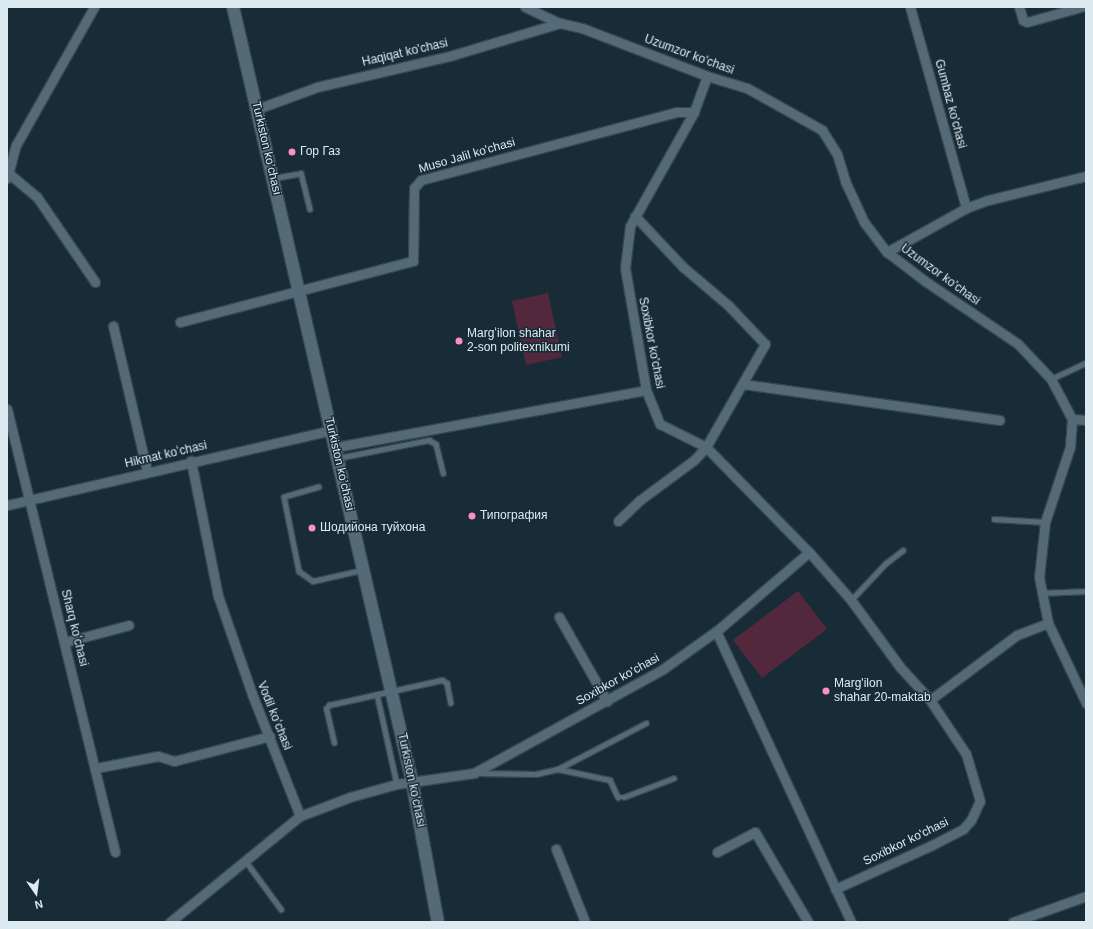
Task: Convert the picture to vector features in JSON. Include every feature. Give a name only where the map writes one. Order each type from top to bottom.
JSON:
[{"type":"main road","name":"Turkiston ko’chasi","points":[[233,7],[298,292],[392,691],[412,781],[438,922]]},
{"type":"street","name":"Uzumzor ko'chasi","points":[[525,7],[560,23],[582,28],[707,76],[746,88],[822,130],[837,154],[845,181],[864,222],[888,252],[925,281],[1018,344],[1051,379],[1072,419]]},
{"type":"street","name":"Gumbaz ko'chasi","points":[[910,7],[966,208]]},
{"type":"street","points":[[1019,7],[1023,20],[1027,22],[1082,7]]},
{"type":"street","points":[[92,8],[16,146],[8,174],[37,197],[95,282]]},
{"type":"street","name":"Haqiqat ko'chasi","points":[[257,109],[317,87],[453,55],[560,23]]},
{"type":"street","name":"Soxibkor ko'chasi","points":[[707,76],[694,112],[630,226],[625,268],[646,390],[660,424],[706,447],[809,552],[852,600],[900,667],[930,700],[966,754],[980,801],[971,820],[963,829],[932,845],[835,889]]},
{"type":"street","name":"Muso Jalil ko'chasi","points":[[298,292],[413,261],[413,194],[416,183],[421,180],[676,112],[694,112]]},
{"type":"street","points":[[888,252],[966,208],[988,200],[1086,176]]},
{"type":"street","points":[[618,521],[640,500],[694,460],[706,447],[765,344],[728,306],[682,268],[635,216]]},
{"type":"street","points":[[180,322],[298,292]]},
{"type":"street","points":[[113,326],[147,471]]},
{"type":"street","points":[[743,384],[999,420]]},
{"type":"street","points":[[337,453],[646,390]]},
{"type":"street","name":"Sharq koʻchasi","points":[[7,409],[96,768],[115,852]]},
{"type":"street","points":[[1086,420],[1072,419],[1070,447],[1045,522],[1039,577],[1048,624],[1086,703]]},
{"type":"street","name":"Hikmat koʻchasi","points":[[7,505],[147,471],[331,430]]},
{"type":"street","name":"Vodil koʻchasi","points":[[191,462],[218,596],[252,694],[270,736],[300,816]]},
{"type":"street","name":"Soxibkor ko'chasi","points":[[300,816],[350,797],[397,784],[474,773],[663,670],[716,631],[809,552]]},
{"type":"street","points":[[559,617],[606,701]]},
{"type":"street","points":[[930,700],[1017,635],[1048,624]]},
{"type":"street","points":[[65,642],[129,625]]},
{"type":"street","points":[[716,631],[851,922]]},
{"type":"street","points":[[96,768],[158,756],[174,761],[270,736]]},
{"type":"street","points":[[170,922],[300,816]]},
{"type":"street","points":[[717,852],[756,832],[808,922]]},
{"type":"street","points":[[556,849],[585,922]]},
{"type":"street","points":[[1013,922],[1086,896]]},
{"type":"lane","points":[[273,178],[301,173],[310,209]]},
{"type":"lane","points":[[1051,379],[1086,363]]},
{"type":"lane","points":[[337,453],[430,440],[436,444],[443,473]]},
{"type":"lane","points":[[319,488],[284,497],[299,570],[314,581],[364,570]]},
{"type":"lane","points":[[994,519],[1045,522]]},
{"type":"lane","points":[[852,600],[886,563],[903,550]]},
{"type":"lane","points":[[1041,593],[1086,591]]},
{"type":"lane","points":[[334,743],[327,707],[377,694],[445,680],[451,703]]},
{"type":"lane","points":[[377,694],[397,784]]},
{"type":"lane","points":[[474,773],[536,774],[558,769],[646,723]]},
{"type":"lane","points":[[558,769],[610,780],[618,796],[624,797],[674,778]]},
{"type":"lane","points":[[245,860],[280,909]]},
{"type":"shaded area","points":[[548,293],[562,357],[526,365],[512,301]]},
{"type":"shaded area","points":[[798,591],[827,629],[762,678],[733,640]]},
{"type":"place","name":"Гор Газ","points":[[292,152]]},
{"type":"place","name":"Margʻilon shahar 2-son politexnikumi","points":[[459,341]]},
{"type":"place","name":"Типография","points":[[472,516]]},
{"type":"place","name":"Шодийона туйхона","points":[[312,528]]},
{"type":"place","name":"Marg'ilon shahar 20-maktab","points":[[826,691]]}]
